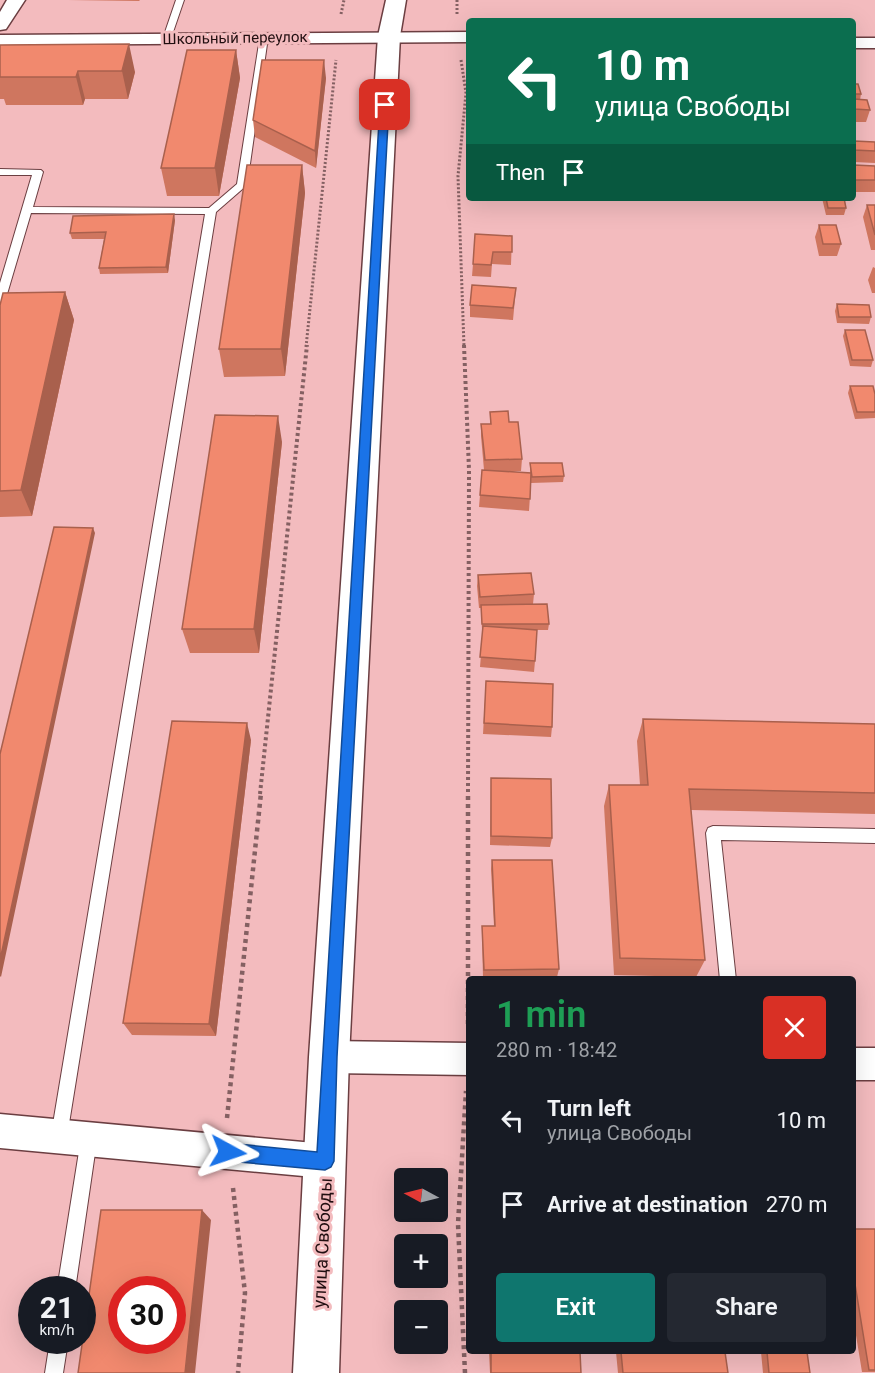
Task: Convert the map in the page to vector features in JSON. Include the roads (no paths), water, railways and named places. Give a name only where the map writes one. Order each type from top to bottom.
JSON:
[{"type":"main road","name":"улица Свободы","points":[[316,1373],[329,1057],[389,36],[396,0]]},
{"type":"street","points":[[0,25],[16,0]]},
{"type":"street","name":"Школьный переулок","points":[[0,40],[338,36],[463,37]]},
{"type":"street","points":[[856,43],[875,44]]},
{"type":"street","points":[[329,1057],[466,1059]]},
{"type":"street","points":[[856,1064],[875,1064]]},
{"type":"street","points":[[0,1131],[325,1161]]},
{"type":"lane","points":[[167,38],[180,0]]},
{"type":"lane","points":[[27,210],[211,211],[242,185],[264,37]]},
{"type":"lane","points":[[0,172],[38,172],[0,301]]},
{"type":"lane","points":[[67,1276],[74,1138],[211,211]]},
{"type":"lane","points":[[728,976],[713,833],[875,836]]},
{"type":"lane","points":[[54,1373],[57,1354]]}]
